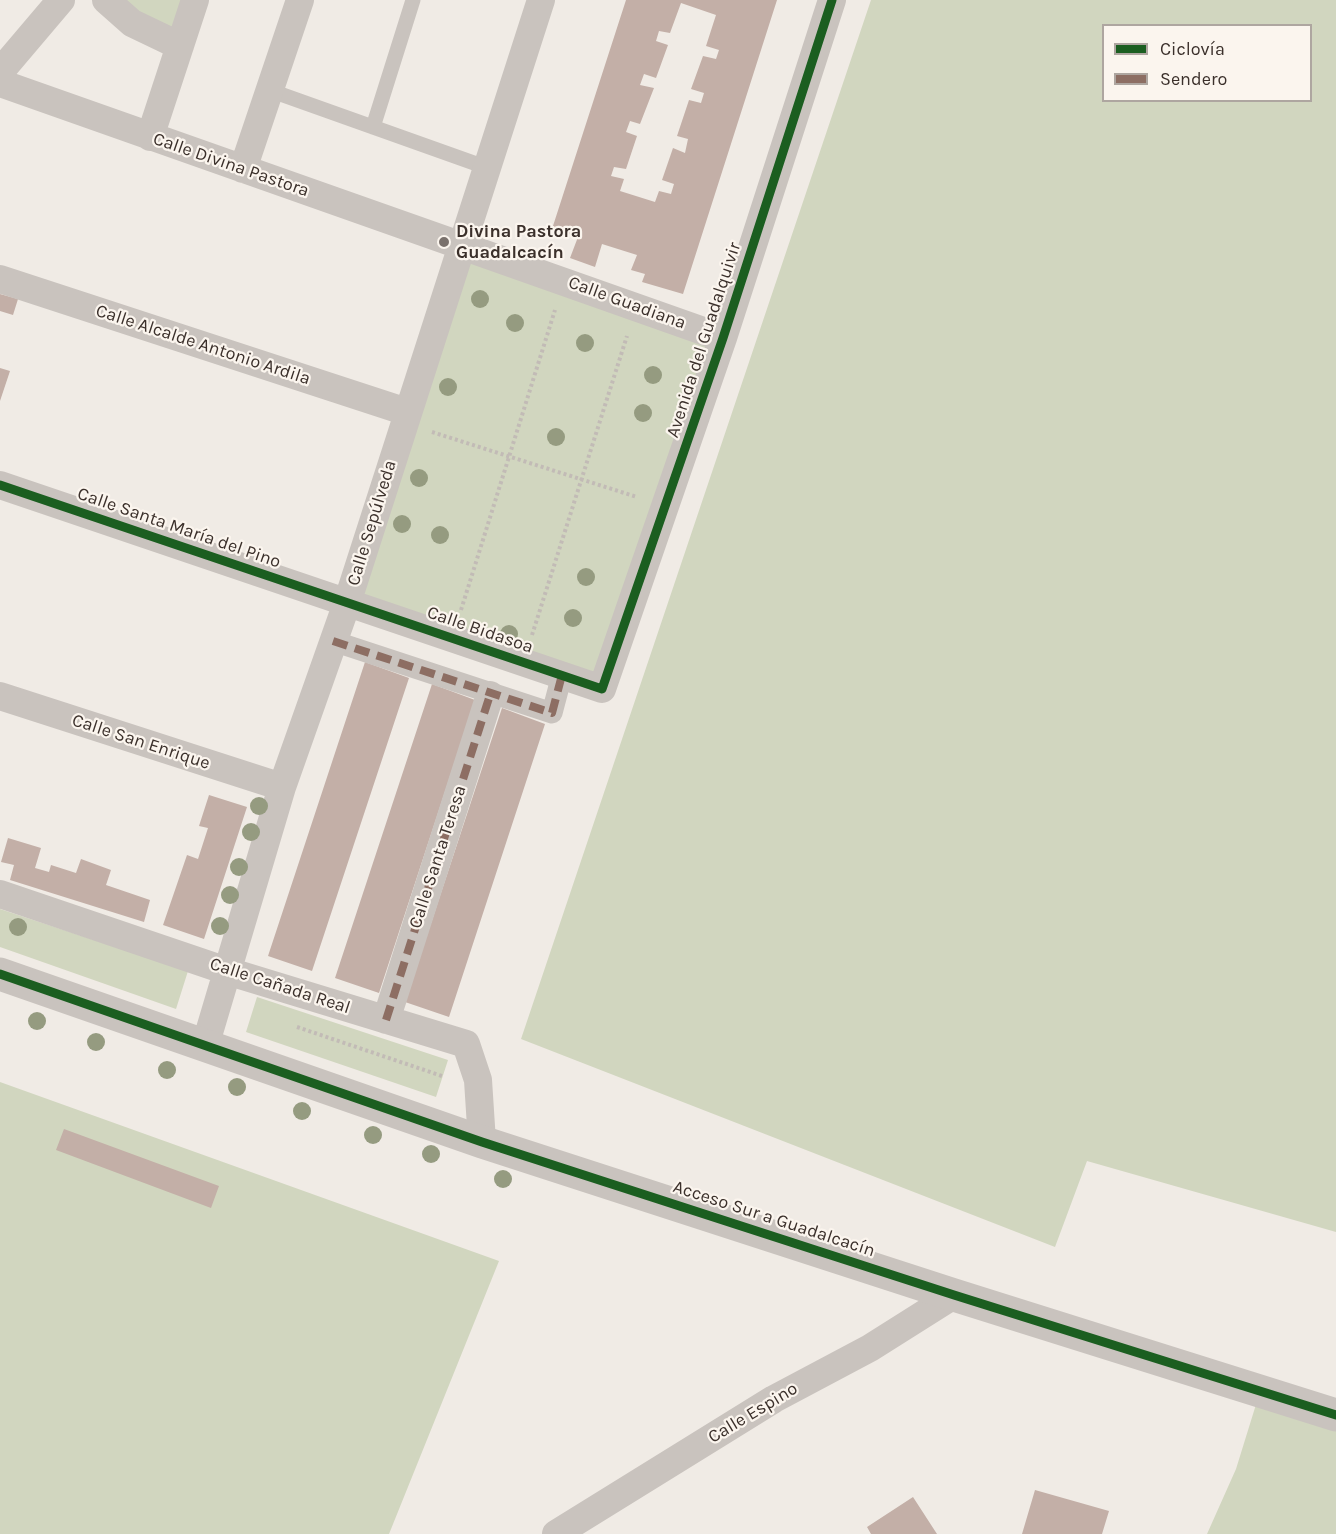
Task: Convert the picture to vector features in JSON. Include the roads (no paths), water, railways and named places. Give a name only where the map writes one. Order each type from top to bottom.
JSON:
[{"type":"street","points":[[0,72],[61,0]]},
{"type":"street","points":[[106,0],[132,23],[180,46]]},
{"type":"street","points":[[150,137],[195,0]]},
{"type":"street","points":[[243,169],[300,0]]},
{"type":"street","name":"Calle Sepúlveda","points":[[205,1046],[282,787],[347,603],[541,0]]},
{"type":"street","name":"Avenida del Guadalquivir","points":[[602,689],[723,338],[832,0]]},
{"type":"street","name":"Calle Divina Pastora","points":[[0,83],[463,245]]},
{"type":"street","name":"Calle Guadiana","points":[[463,245],[723,338]]},
{"type":"street","name":"Calle Alcalde Antonio Ardila","points":[[0,279],[405,417]]},
{"type":"street","name":"Calle Santa María del Pino","points":[[0,485],[347,603]]},
{"type":"street","name":"Calle Bidasoa","points":[[347,603],[602,689]]},
{"type":"street","points":[[333,642],[552,712],[562,675]]},
{"type":"street","name":"Calle Santa Teresa","points":[[386,1020],[490,694]]},
{"type":"street","name":"Calle San Enrique","points":[[0,696],[282,787]]},
{"type":"street","name":"Calle Cañada Real","points":[[0,894],[227,971],[466,1044],[477,1080],[482,1143]]},
{"type":"street","name":"Acceso Sur a Guadalcacín","points":[[0,974],[482,1143],[1336,1415]]},
{"type":"street","name":"Calle Espino","points":[[556,1534],[774,1399],[870,1347],[954,1295]]},
{"type":"lane","points":[[373,127],[414,0]]},
{"type":"lane","points":[[269,90],[488,168]]},
{"type":"place","name":"Divina Pastora Guadalcacín","points":[[444,242]]}]
